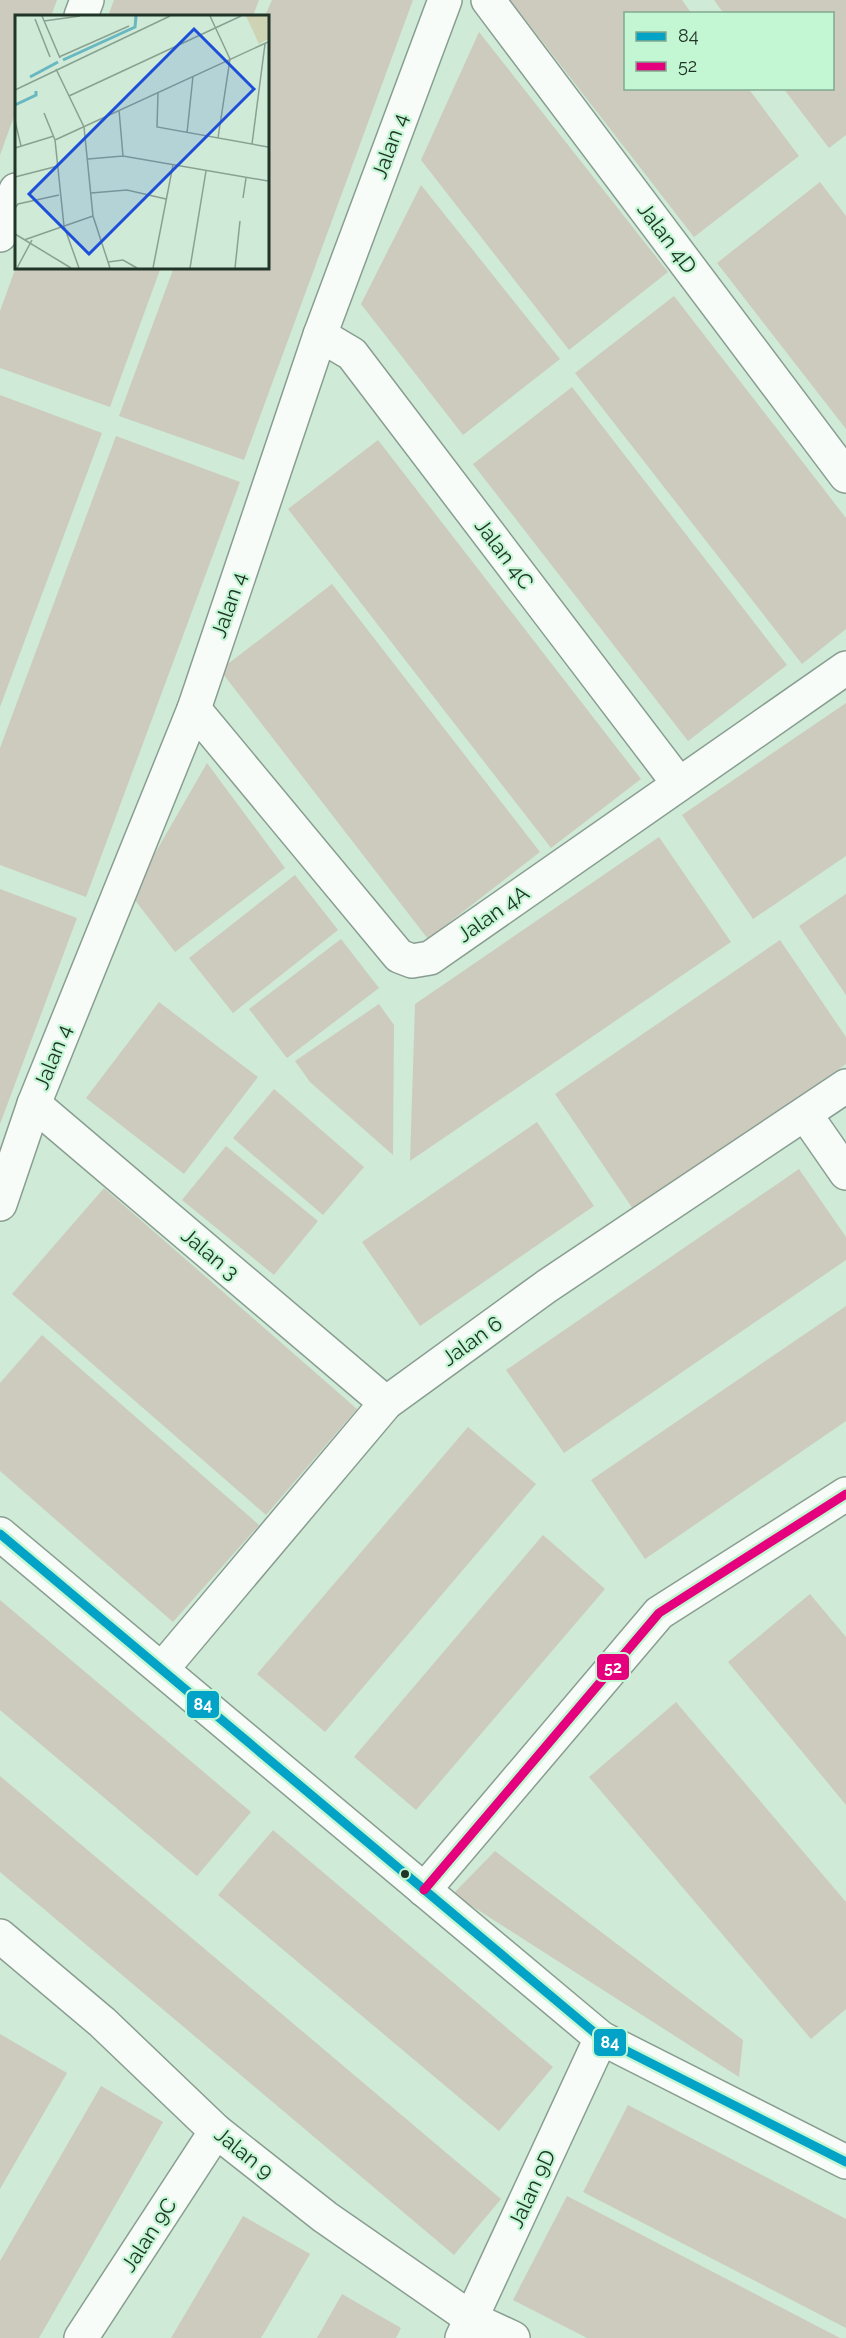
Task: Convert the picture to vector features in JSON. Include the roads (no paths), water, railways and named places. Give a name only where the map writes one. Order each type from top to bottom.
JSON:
[{"type":"street","points":[[81,15],[87,0]]},
{"type":"street","name":"Jalan 4","points":[[0,1204],[34,1104],[194,709],[320,335],[445,0]]},
{"type":"street","name":"Jalan 4D","points":[[488,0],[846,476]]},
{"type":"street","points":[[0,235],[15,193]]},
{"type":"street","name":"Jalan 4C","points":[[320,335],[352,354],[679,784]]},
{"type":"street","name":"Jalan 4A","points":[[194,709],[399,956],[412,960],[430,958],[846,668]]},
{"type":"street","name":"Jalan 6","points":[[162,1669],[386,1403],[547,1286],[846,1086]]},
{"type":"street","name":"Jalan 3","points":[[34,1104],[386,1403]]},
{"type":"street","points":[[805,1114],[846,1173]]},
{"type":"street","points":[[424,1890],[659,1613],[846,1494]]},
{"type":"street","points":[[0,1534],[601,2038],[846,2162]]},
{"type":"street","name":"Jalan 9","points":[[0,1936],[102,2022],[216,2131],[467,2329],[513,2338]]},
{"type":"street","name":"Jalan 9D","points":[[467,2329],[601,2038]]},
{"type":"street","name":"Jalan 9C","points":[[81,2338],[216,2131]]}]
